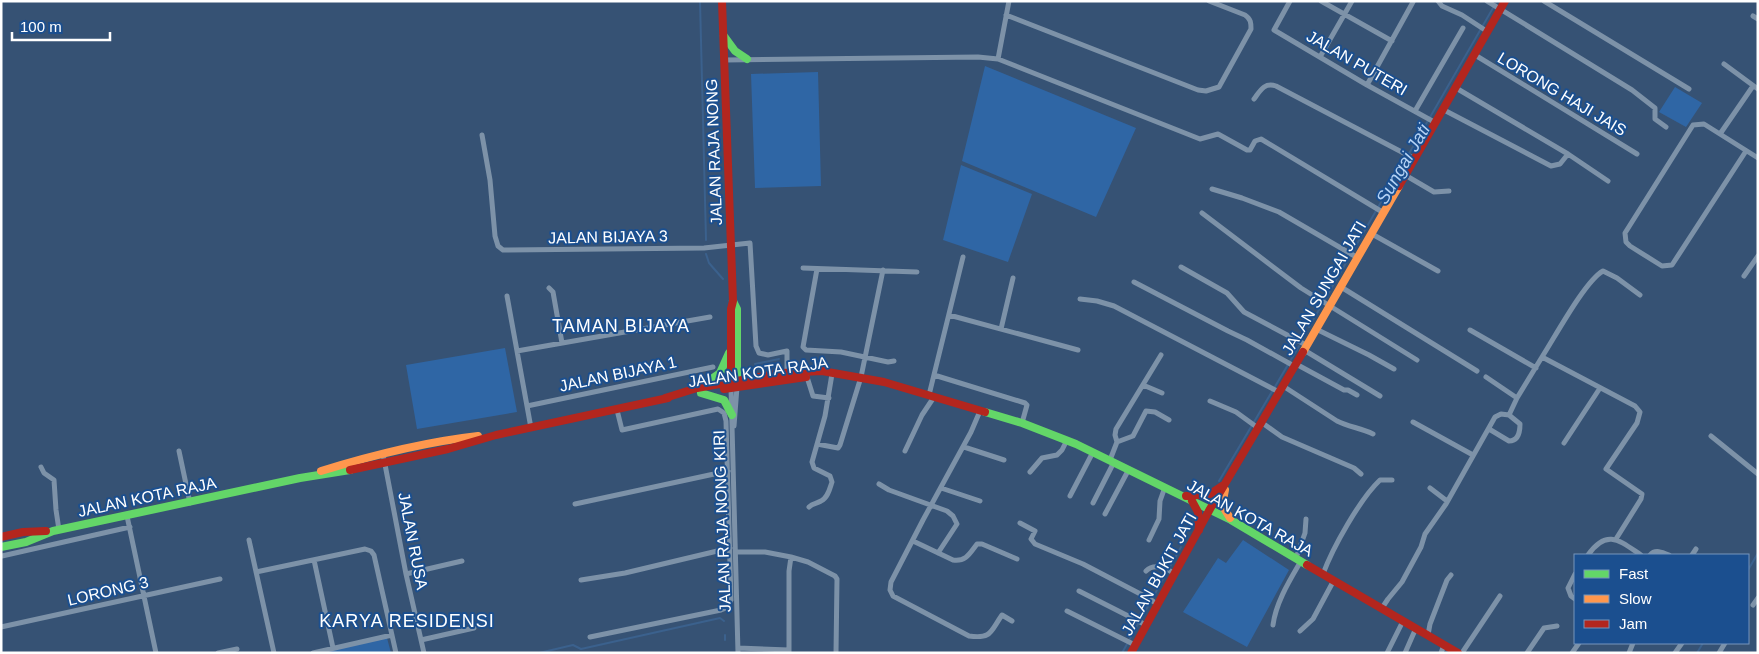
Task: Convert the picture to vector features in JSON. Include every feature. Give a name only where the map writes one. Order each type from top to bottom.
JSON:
[{"type":"main road","name":"JALAN RAJA NONG","points":[[722,1],[733,301],[736,309],[734,384]]},
{"type":"main road","name":"JALAN SUNGAI JATI","points":[[1210,509],[1277,389],[1316,329],[1326,303],[1341,287],[1354,256],[1372,234],[1380,210],[1406,175],[1410,157],[1432,120],[1444,110],[1475,55],[1494,6],[1505,1]]},
{"type":"main road","points":[[723,34],[735,51],[747,60]]},
{"type":"main road","points":[[734,346],[740,366],[747,375],[763,377],[822,371],[830,373]]},
{"type":"main road","points":[[699,391],[723,371],[734,346]]},
{"type":"main road","name":"JALAN KOTA RAJA","points":[[1,547],[26,542],[56,530],[190,503],[300,478],[351,470],[384,458],[448,448],[496,435],[665,398],[673,399],[699,391],[734,384],[787,376],[830,373],[884,382],[1022,423],[1067,440],[1231,520],[1428,635],[1443,649],[1458,653]]},
{"type":"main road","points":[[734,384],[763,377]]},
{"type":"main road","points":[[699,391],[723,399],[729,404],[732,415]]},
{"type":"main road","points":[[1187,498],[1216,492],[1228,479]]},
{"type":"main road","points":[[1228,479],[1222,506],[1231,520]]},
{"type":"main road","points":[[1187,498],[1198,512],[1199,532]]},
{"type":"main road","name":"JALAN BUKIT JATI","points":[[1131,645],[1170,571],[1199,532],[1210,509]]},
{"type":"main road","points":[[1,537],[23,532],[56,530]]},
{"type":"street","points":[[998,59],[1009,1]]},
{"type":"street","points":[[1006,15],[1198,90],[1206,91],[1219,87],[1251,29],[1251,23],[1246,15],[1209,1]]},
{"type":"street","name":"JALAN PUTERI","points":[[1290,1],[1274,30],[1367,85],[1432,120]]},
{"type":"street","points":[[1322,1],[1392,41]]},
{"type":"street","points":[[1320,57],[1352,1]]},
{"type":"street","points":[[1438,1],[1442,6],[1462,15],[1484,29]]},
{"type":"street","points":[[1544,1],[1690,89]]},
{"type":"street","points":[[1367,85],[1413,2]]},
{"type":"street","points":[[1494,6],[1632,90],[1656,108],[1655,119],[1666,127]]},
{"type":"street","points":[[1416,111],[1463,28]]},
{"type":"street","name":"LORONG HAJI JAIS","points":[[1475,55],[1637,154]]},
{"type":"street","points":[[724,60],[978,57],[998,59],[1200,139],[1218,134],[1250,150],[1255,141],[1261,139],[1380,210]]},
{"type":"street","points":[[1720,134],[1756,87],[1724,64]]},
{"type":"street","points":[[1254,99],[1264,86],[1270,84],[1276,86],[1410,157]]},
{"type":"street","points":[[1456,88],[1568,154],[1608,181]]},
{"type":"street","points":[[1444,110],[1552,166],[1560,164],[1568,154]]},
{"type":"street","points":[[1746,151],[1672,265],[1668,267],[1662,266],[1626,242],[1625,234],[1693,126],[1704,124],[1758,158]]},
{"type":"street","name":"JALAN BIJAYA 3","points":[[482,135],[490,180],[496,236],[500,249],[506,251],[731,246],[750,243],[756,346],[759,353],[768,355],[787,351],[787,376]]},
{"type":"street","points":[[1406,175],[1434,192],[1449,191]]},
{"type":"street","points":[[1212,189],[1279,212],[1354,256]]},
{"type":"street","points":[[1202,213],[1266,263],[1417,360]]},
{"type":"street","points":[[1372,234],[1438,271]]},
{"type":"street","points":[[1744,276],[1758,256]]},
{"type":"street","points":[[905,452],[932,396],[934,376],[963,257]]},
{"type":"street","points":[[1751,266],[1758,270]]},
{"type":"street","points":[[1181,267],[1227,293],[1244,312],[1380,396]]},
{"type":"street","points":[[803,268],[917,272]]},
{"type":"street","points":[[816,269],[804,347],[806,350],[811,352],[841,352],[888,362],[894,361]]},
{"type":"street","points":[[817,444],[834,448],[838,448],[840,445],[861,378],[883,270]]},
{"type":"street","points":[[1509,415],[1542,357],[1595,275],[1603,272],[1617,278],[1640,295]]},
{"type":"street","points":[[1001,329],[1012,278]]},
{"type":"street","points":[[1134,282],[1292,364],[1358,395]]},
{"type":"street","points":[[1341,287],[1477,371]]},
{"type":"street","points":[[549,288],[554,292],[562,343]]},
{"type":"street","points":[[507,296],[531,428]]},
{"type":"street","points":[[1080,299],[1114,306],[1338,421],[1373,434]]},
{"type":"street","points":[[949,315],[1078,350]]},
{"type":"street","points":[[517,351],[710,317]]},
{"type":"street","points":[[1316,329],[1369,355],[1394,370]]},
{"type":"street","points":[[1470,330],[1536,368]]},
{"type":"street","points":[[1093,503],[1112,461],[1117,442],[1116,429],[1161,355]]},
{"type":"street","points":[[1542,357],[1634,406],[1640,412],[1637,423],[1606,469],[1642,494],[1641,499],[1616,539]]},
{"type":"street","name":"JALAN BIJAYA 1","points":[[527,406],[713,367]]},
{"type":"street","points":[[809,507],[825,498],[832,482],[830,476],[814,468],[812,462],[829,398],[830,373]]},
{"type":"street","points":[[807,376],[813,396],[829,398]]},
{"type":"street","points":[[934,376],[1027,405],[1022,423]]},
{"type":"street","points":[[1486,377],[1517,398]]},
{"type":"street","points":[[733,429],[734,384]]},
{"type":"street","name":"JALAN RAJA NONG KIRI","points":[[734,384],[732,415],[738,650]]},
{"type":"street","points":[[1143,385],[1162,393]]},
{"type":"street","points":[[1564,443],[1600,388]]},
{"type":"street","points":[[1210,401],[1236,412],[1256,425],[1354,468],[1361,474]]},
{"type":"street","points":[[590,637],[726,608],[731,598],[726,416],[718,409],[622,430],[617,410]]},
{"type":"street","points":[[980,411],[964,447],[923,520],[892,582],[890,590],[893,596],[969,636],[980,637],[991,633],[1002,616],[1012,621]]},
{"type":"street","points":[[1117,442],[1133,436],[1146,412],[1156,412],[1169,420]]},
{"type":"street","points":[[1382,608],[1402,582],[1421,547],[1425,534],[1447,501],[1495,417],[1501,414],[1509,415],[1520,424],[1518,437],[1509,441],[1489,429]]},
{"type":"street","points":[[1412,422],[1473,455]]},
{"type":"street","points":[[1711,436],[1758,474]]},
{"type":"street","points":[[1030,472],[1042,458],[1057,455],[1067,440]]},
{"type":"street","points":[[964,447],[1004,460]]},
{"type":"street","points":[[179,451],[190,503]]},
{"type":"street","points":[[1070,496],[1093,452]]},
{"type":"street","name":"JALAN RUSA","points":[[384,458],[406,574],[424,653]]},
{"type":"street","points":[[41,467],[44,473],[54,480],[56,530]]},
{"type":"street","points":[[1105,514],[1129,469]]},
{"type":"street","points":[[575,504],[728,471]]},
{"type":"street","points":[[1323,574],[1328,560],[1350,522],[1374,486],[1380,480],[1392,480]]},
{"type":"street","points":[[879,484],[889,490],[947,511],[953,516],[957,524],[938,553]]},
{"type":"street","points":[[1149,540],[1159,519],[1160,501],[1165,487]]},
{"type":"street","points":[[941,488],[980,502]]},
{"type":"street","points":[[1430,488],[1447,501]]},
{"type":"street","points":[[127,516],[156,653]]},
{"type":"street","points":[[1273,625],[1274,614],[1298,559],[1305,533],[1306,520]]},
{"type":"street","points":[[1020,523],[1034,531],[1031,539],[1035,544],[1083,564],[1154,602]]},
{"type":"street","points":[[2,556],[130,527]]},
{"type":"street","points":[[1589,554],[1601,542],[1616,539],[1639,554]]},
{"type":"street","points":[[249,540],[274,653]]},
{"type":"street","points":[[913,541],[960,562],[965,560],[978,544],[1017,559]]},
{"type":"street","points":[[581,580],[625,573],[730,548]]},
{"type":"street","points":[[256,572],[365,549],[371,551],[374,555],[396,653]]},
{"type":"street","points":[[1693,554],[1696,549]]},
{"type":"street","points":[[1651,554],[1658,551],[1666,554]]},
{"type":"street","points":[[736,552],[765,552],[791,557],[808,562],[832,574],[837,579],[836,653]]},
{"type":"street","points":[[738,650],[789,652],[789,571],[791,557]]},
{"type":"street","points":[[314,560],[333,648]]},
{"type":"street","points":[[406,574],[462,561]]},
{"type":"street","points":[[1146,571],[1150,567],[1155,566],[1170,571]]},
{"type":"street","points":[[1428,635],[1430,624],[1451,574]]},
{"type":"street","points":[[1574,576],[1568,588],[1574,598]]},
{"type":"street","name":"LORONG 3","points":[[1,628],[220,579]]},
{"type":"street","points":[[1300,631],[1313,619],[1334,580]]},
{"type":"street","points":[[1079,591],[1142,623]]},
{"type":"street","points":[[1462,653],[1500,596]]},
{"type":"street","points":[[1753,606],[1758,598]]},
{"type":"street","points":[[1067,611],[1131,645]]},
{"type":"street","points":[[1387,653],[1404,621]]},
{"type":"street","points":[[1527,653],[1544,628],[1557,626]]},
{"type":"street","points":[[421,640],[474,628]]},
{"type":"street","points":[[1405,653],[1416,628]]},
{"type":"street","points":[[313,653],[392,635]]},
{"type":"street","points":[[218,653],[237,649]]},
{"type":"shaded area","points":[[985,66],[1136,128],[1096,217],[962,161]]},
{"type":"shaded area","points":[[818,72],[821,186],[755,188],[751,74]]},
{"type":"shaded area","points":[[1675,87],[1702,103],[1686,127],[1659,112]]},
{"type":"shaded area","points":[[961,165],[1032,194],[1008,262],[943,240]]},
{"type":"shaded area","points":[[505,348],[517,412],[417,429],[406,365]]},
{"type":"shaded area","points":[[1243,540],[1289,570],[1247,647],[1183,612],[1218,558],[1226,563]]},
{"type":"shaded area","points":[[387,638],[391,653],[320,653]]},
{"type":"waterway","points":[[700,1],[706,240]]},
{"type":"waterway","name":"Sungai Jati","points":[[1309,327],[1497,1]]},
{"type":"waterway","points":[[706,254],[709,263],[723,279]]},
{"type":"waterway","name":"Sungai Jati","points":[[1219,481],[1299,346]]},
{"type":"waterway","points":[[755,364],[779,359]]},
{"type":"waterway","name":"Sungai Jati","points":[[1122,653],[1181,547]]},
{"type":"waterway","points":[[1749,568],[1758,553]]},
{"type":"waterway","points":[[539,653],[573,645],[581,649],[720,618],[724,621]]},
{"type":"waterway","points":[[725,635],[725,640]]},
{"type":"waterway","points":[[1697,653],[1702,644]]},
{"type":"traffic: fast","points":[[724,36],[735,51],[747,59]]},
{"type":"traffic: fast","points":[[733,301],[737,309],[737,386]]},
{"type":"traffic: fast","points":[[703,385],[720,373],[729,353]]},
{"type":"traffic: fast","points":[[701,393],[724,400],[732,415]]},
{"type":"traffic: fast","points":[[985,412],[1022,423],[1076,444],[1231,520],[1307,565]]},
{"type":"traffic: fast","points":[[1,547],[26,542],[53,531],[300,478],[350,470]]},
{"type":"traffic: slow","points":[[1303,352],[1399,186]]},
{"type":"traffic: slow","points":[[321,471],[399,450],[478,436]]},
{"type":"traffic: slow","points":[[1225,490],[1222,505],[1230,518]]},
{"type":"traffic: jam","points":[[722,1],[733,301],[731,309],[731,386]]},
{"type":"traffic: jam","points":[[1399,186],[1505,1]]},
{"type":"traffic: jam","points":[[1131,653],[1210,509],[1303,352]]},
{"type":"traffic: jam","points":[[665,398],[697,388],[782,373],[822,371],[884,382],[985,412]]},
{"type":"traffic: jam","points":[[724,389],[806,377]]},
{"type":"traffic: jam","points":[[350,470],[448,449],[496,435],[668,398]]},
{"type":"traffic: jam","points":[[1186,496],[1210,494],[1222,486]]},
{"type":"traffic: jam","points":[[1192,501],[1198,512],[1199,530]]},
{"type":"traffic: jam","points":[[1,537],[23,532],[46,531]]},
{"type":"traffic: jam","points":[[1307,565],[1458,653]]},
{"type":"district","name":"TAMAN BIJAYA","points":[[621,326]]},
{"type":"district","name":"KARYA RESIDENSI","points":[[407,621]]}]
